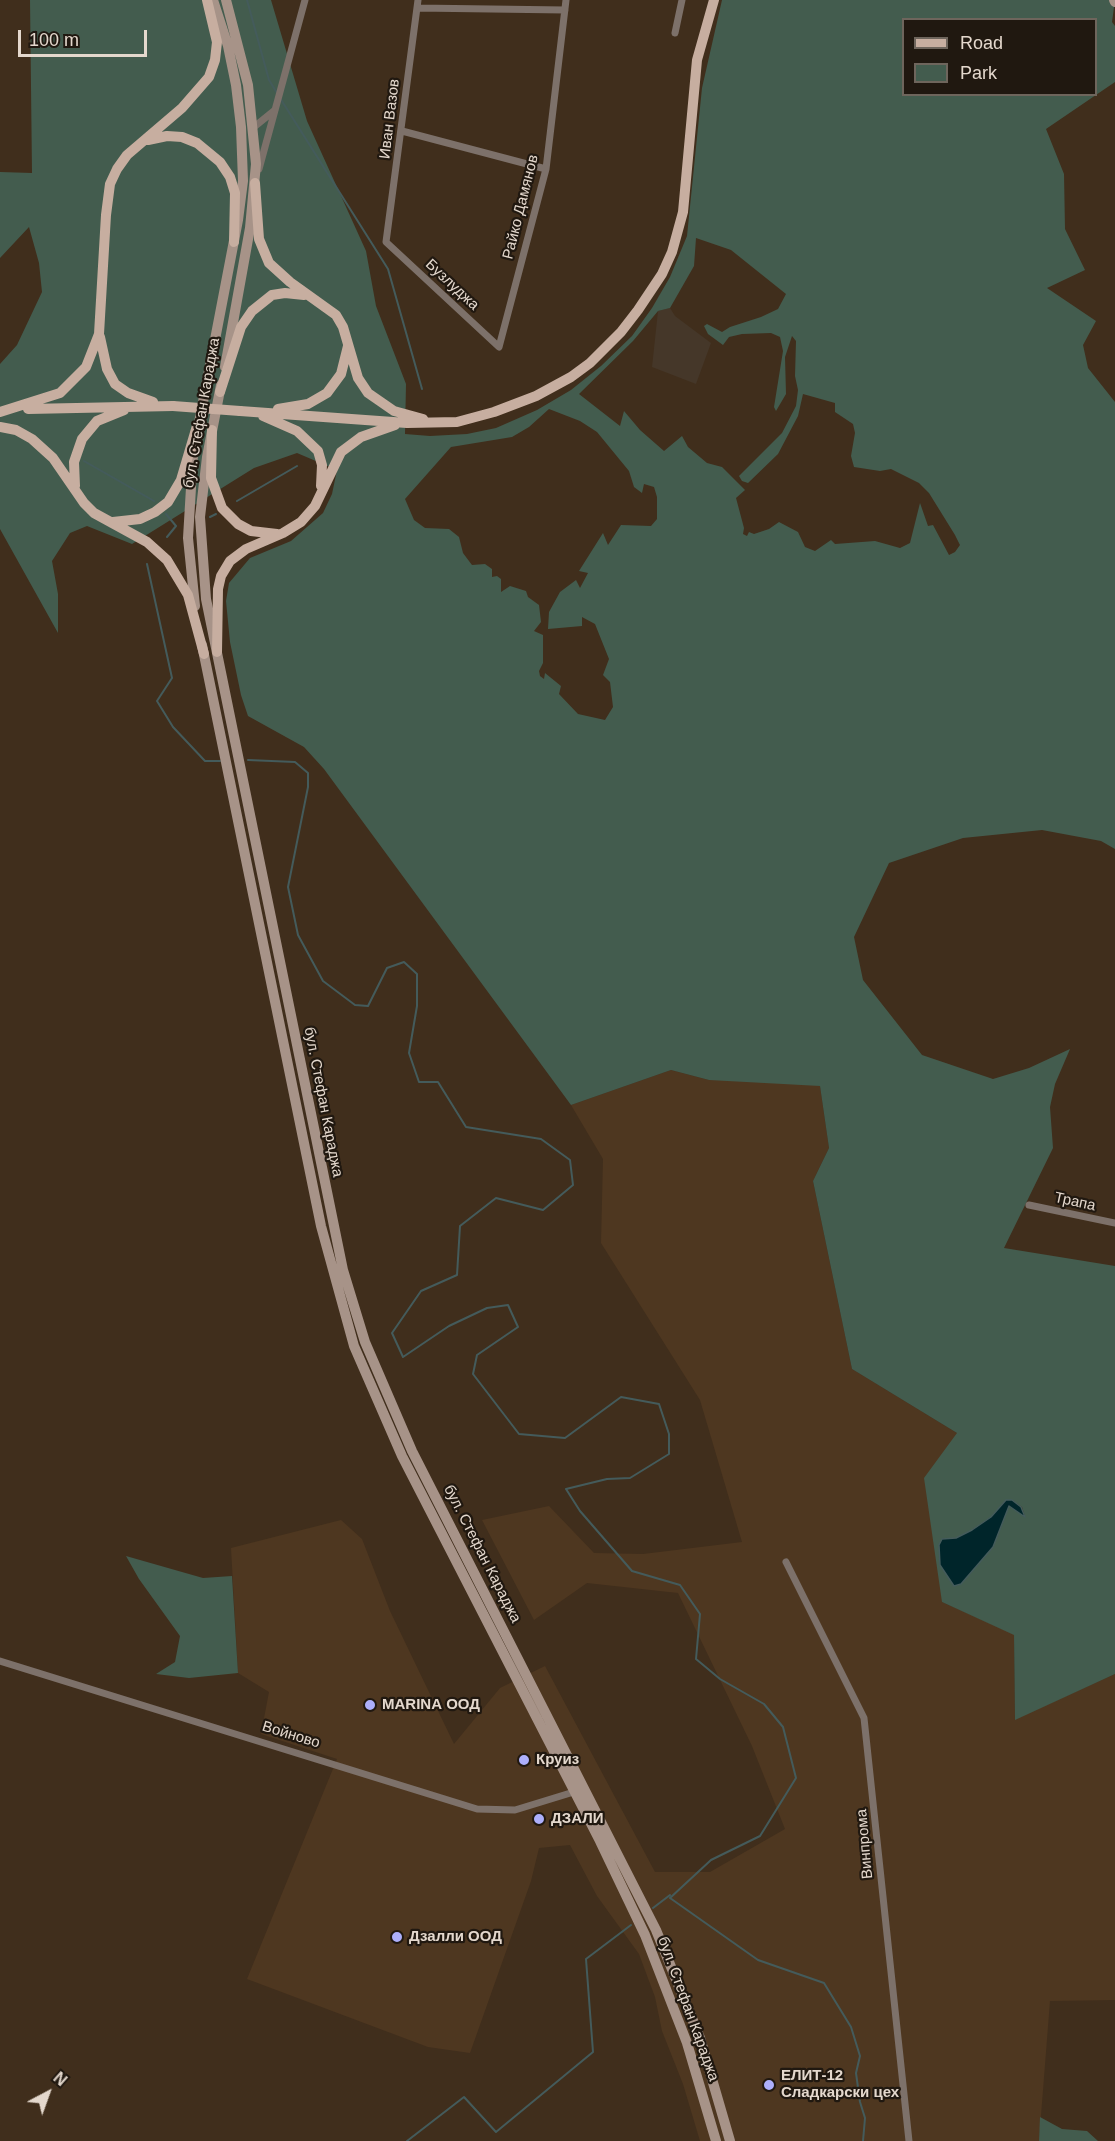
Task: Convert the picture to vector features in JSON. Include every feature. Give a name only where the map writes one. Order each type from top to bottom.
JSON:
[{"type":"main road","points":[[168,406],[128,393],[115,384],[107,369],[99,334],[108,194],[117,169],[141,142],[182,108],[213,68],[217,42],[207,0]]},
{"type":"main road","name":"бул. Стефан Караджа","points":[[213,0],[230,56],[241,127],[242,198],[197,426],[189,497],[189,547],[194,600],[204,654],[321,1226],[343,1313],[377,1402],[402,1456],[575,1793],[645,1935],[687,2043],[716,2141]]},
{"type":"main road","name":"бул. Стефан Караджа","points":[[226,0],[243,62],[254,127],[255,183],[249,237],[212,430],[202,499],[201,554],[206,599],[332,1224],[362,1331],[412,1450],[651,1920],[700,2038],[730,2141]]},
{"type":"main road","points":[[0,412],[168,406],[407,423],[441,423],[473,419],[513,406],[571,377],[621,332],[651,292],[672,252],[683,212],[697,60],[714,0]]},
{"type":"main road","points":[[141,142],[159,136],[182,137],[206,148],[220,162],[230,177],[236,193],[234,242]]},
{"type":"main road","points":[[255,183],[258,230],[265,255],[275,269],[336,315],[344,327],[358,378],[375,399],[394,411],[441,423]]},
{"type":"main road","points":[[220,392],[241,327],[252,311],[272,295],[285,293],[307,295]]},
{"type":"main road","points":[[12,410],[66,389],[86,367],[99,334]]},
{"type":"main road","points":[[252,412],[301,406],[321,398],[337,381],[348,346]]},
{"type":"main road","points":[[76,491],[74,473],[76,454],[82,439],[91,427],[115,412],[168,406]]},
{"type":"main road","points":[[252,412],[297,431],[318,451],[322,465],[320,493]]},
{"type":"main road","points":[[217,652],[217,596],[224,571],[240,553],[283,533],[306,517],[337,459],[348,446],[376,430],[407,423]]},
{"type":"main road","points":[[109,522],[131,522],[155,512],[168,502],[181,480],[197,426]]},
{"type":"main road","points":[[0,427],[16,430],[32,439],[53,458],[89,508],[109,522],[147,542],[172,566],[188,595],[204,654]]},
{"type":"main road","points":[[212,430],[211,478],[222,508],[238,524],[251,531],[283,533]]},
{"type":"street","points":[[255,183],[305,0]]},
{"type":"street","name":"Райко Дамянов","points":[[499,347],[546,169],[566,0]]},
{"type":"street","points":[[675,33],[682,0]]},
{"type":"street","points":[[418,4],[565,10]]},
{"type":"street","name":"Иван Вазов","points":[[386,242],[418,4]]},
{"type":"street","points":[[254,127],[275,109]]},
{"type":"street","points":[[402,131],[546,169]]},
{"type":"street","name":"Бузлуджа","points":[[386,242],[499,347]]},
{"type":"street","name":"Трапа","points":[[1029,1205],[1115,1223]]},
{"type":"street","name":"Винпрома","points":[[786,1562],[864,1718],[909,2141]]},
{"type":"street","name":"Войново","points":[[0,1661],[477,1809],[515,1810],[575,1793]]},
{"type":"street","points":[[575,1793],[584,1786]]},
{"type":"shaded area","points":[[670,308],[675,316],[711,343],[696,384],[652,367],[658,311]]},
{"type":"shaded area","points":[[671,1070],[709,1080],[778,1072],[820,1086],[829,1148],[813,1181],[852,1369],[957,1433],[942,1602],[1014,1634],[1015,1719],[1115,1674],[1115,2000],[1050,2001],[1039,2141],[700,2141],[683,2084],[662,2031],[655,1997],[639,1954],[597,1896],[570,1845],[539,1848],[531,1881],[470,2053],[428,2047],[247,1979],[337,1759],[261,1734],[269,1692],[238,1673],[231,1548],[341,1520],[362,1539],[390,1611],[454,1744],[500,1688],[545,1666],[655,1872],[710,1872],[785,1829],[752,1746],[678,1593],[587,1583],[534,1620],[482,1520],[549,1506],[594,1553],[643,1554],[742,1542],[700,1400],[601,1243],[603,1159],[571,1105]]},
{"type":"green space","points":[[30,0],[271,0],[307,121],[366,251],[376,306],[406,384],[405,434],[430,436],[467,434],[496,428],[537,410],[571,390],[601,366],[632,336],[652,308],[670,277],[687,236],[702,88],[722,0],[1115,0],[1112,22],[1115,26],[1115,82],[1097,94],[1097,18],[902,18],[902,96],[1094,96],[1046,129],[1064,174],[1065,229],[1085,270],[1047,288],[1096,321],[1083,345],[1088,368],[1115,402],[1115,849],[1101,841],[1042,830],[963,838],[889,863],[854,937],[863,980],[922,1055],[993,1079],[1029,1068],[1070,1049],[1055,1084],[1050,1107],[1053,1148],[1004,1248],[1115,1266],[1115,1674],[1015,1720],[1014,1635],[942,1602],[924,1478],[957,1433],[852,1369],[813,1181],[829,1148],[820,1086],[709,1080],[671,1070],[571,1105],[324,769],[304,747],[248,716],[241,695],[230,642],[226,601],[229,583],[250,558],[291,541],[323,513],[332,494],[337,470],[297,453],[254,468],[132,544],[87,526],[70,533],[52,561],[58,594],[58,633],[0,529],[0,364],[17,345],[42,292],[39,263],[29,227],[0,258],[0,172],[32,173]],"holes":[[[696,238],[731,250],[786,294],[778,309],[761,317],[722,332],[707,324],[704,326],[708,334],[723,345],[729,337],[742,334],[771,333],[780,337],[783,351],[774,407],[776,411],[786,394],[785,357],[792,336],[796,341],[795,376],[798,390],[796,406],[782,433],[739,476],[742,481],[748,483],[778,454],[798,416],[803,394],[835,403],[835,412],[853,424],[855,433],[851,456],[854,467],[880,471],[891,469],[919,483],[929,493],[955,535],[960,545],[955,552],[949,555],[933,525],[928,526],[920,503],[910,543],[900,548],[875,541],[835,544],[831,540],[815,551],[805,547],[798,532],[779,522],[769,529],[754,534],[749,532],[747,536],[743,534],[744,528],[736,498],[745,490],[722,467],[707,463],[688,447],[682,436],[664,451],[640,430],[624,411],[620,426],[579,394],[633,341],[658,311],[670,308],[694,266]],[[549,409],[580,421],[597,432],[629,471],[634,487],[642,493],[644,484],[654,487],[657,497],[657,519],[651,526],[621,525],[608,545],[603,533],[579,571],[588,573],[580,588],[576,580],[560,592],[549,612],[548,629],[582,626],[582,617],[595,624],[609,659],[603,675],[610,682],[613,707],[605,720],[578,714],[559,694],[561,686],[545,673],[544,679],[540,676],[539,671],[543,663],[543,635],[534,631],[541,622],[539,605],[528,597],[526,591],[510,586],[501,592],[501,579],[497,576],[492,577],[492,569],[485,564],[472,565],[463,553],[459,537],[449,529],[425,528],[414,520],[405,499],[451,447],[512,437],[529,427]],[[1006,1500],[1012,1500],[1022,1507],[1025,1516],[1009,1506],[993,1547],[961,1584],[954,1586],[940,1565],[939,1545],[942,1539],[956,1538],[972,1530],[991,1517]]]},
{"type":"green space","points":[[126,1556],[203,1578],[232,1576],[238,1673],[189,1678],[156,1674],[175,1662],[180,1636],[139,1579]]},
{"type":"green space","points":[[1040,2117],[1062,2129],[1087,2131],[1098,2141],[1039,2141]]},
{"type":"water","points":[[1006,1500],[1012,1500],[1021,1507],[1025,1517],[1009,1506],[993,1547],[961,1584],[954,1586],[940,1565],[939,1545],[942,1539],[956,1538],[972,1530],[991,1517]]},
{"type":"waterway","points":[[247,0],[269,80],[277,93]]},
{"type":"waterway","points":[[280,98],[388,269],[422,389]]},
{"type":"waterway","points":[[84,461],[154,501]]},
{"type":"waterway","points":[[237,501],[297,466]]},
{"type":"waterway","points":[[166,514],[176,526],[167,537]]},
{"type":"waterway","points":[[210,517],[216,514]]},
{"type":"waterway","points":[[147,564],[172,678],[157,701],[173,727],[205,761],[220,761]]},
{"type":"waterway","points":[[248,760],[295,762],[308,773],[308,787],[288,887],[298,935],[323,981],[355,1005],[368,1006],[387,968],[404,962],[417,974],[417,1006],[409,1053],[419,1082],[438,1082],[466,1127],[541,1139],[570,1160],[573,1185],[543,1210],[496,1198],[460,1226],[457,1275],[421,1291],[392,1333],[403,1357],[449,1326],[487,1308],[508,1305],[518,1327],[477,1355],[473,1374],[519,1434],[565,1438],[621,1397],[659,1404],[669,1434],[669,1454],[630,1478],[607,1479],[566,1489],[580,1511],[632,1571],[680,1585],[700,1614],[696,1659],[720,1679],[764,1704],[783,1727],[796,1778],[760,1836],[711,1860],[670,1898],[758,1960],[824,1983],[851,2027],[860,2056],[856,2073],[865,2118],[863,2141]]},
{"type":"waterway","points":[[653,1908],[670,1895]]},
{"type":"waterway","points":[[407,2141],[464,2097],[496,2132],[593,2052],[586,1959],[631,1925]]},
{"type":"place","name":"MARINA ООД","points":[[370,1705]]},
{"type":"place","name":"Круиз","points":[[524,1760]]},
{"type":"place","name":"ДЗАЛИ","points":[[539,1819]]},
{"type":"place","name":"Дзалли ООД","points":[[397,1937]]},
{"type":"place","name":"ЕЛИТ-12 Сладкарски цех","points":[[769,2085]]}]
